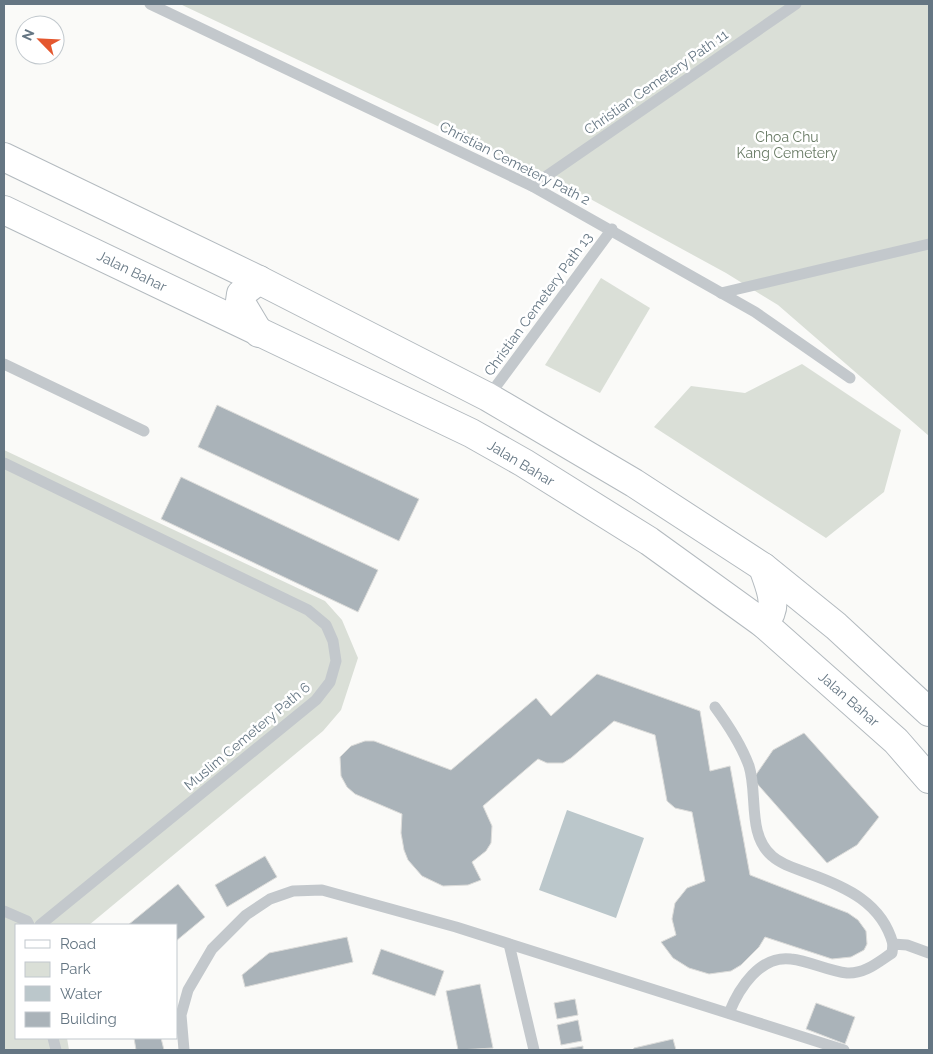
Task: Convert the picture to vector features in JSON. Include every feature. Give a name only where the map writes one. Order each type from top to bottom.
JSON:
[{"type":"main road","points":[[4,157],[259,280],[488,397],[634,483],[764,567],[836,626],[929,712]]},
{"type":"main road","name":"Jalan Bahar","points":[[4,210],[471,433],[524,463],[648,541],[764,624],[896,740],[929,780]]},
{"type":"main road","points":[[259,280],[241,294],[240,301],[259,333]]},
{"type":"main road","points":[[764,567],[772,596],[772,614],[764,624]]},
{"type":"lane","name":"Christian Cemetery Path 2","points":[[150,4],[532,186],[612,229],[755,312],[850,378]]},
{"type":"lane","name":"Christian Cemetery Path 11","points":[[532,186],[796,4]]},
{"type":"lane","name":"Christian Cemetery Path 13","points":[[488,397],[612,229]]},
{"type":"lane","points":[[721,293],[929,244]]},
{"type":"lane","points":[[4,364],[144,431]]},
{"type":"lane","name":"Muslim Cemetery Path 6","points":[[4,463],[308,610],[326,625],[333,640],[336,661],[330,682],[316,700],[41,924]]},
{"type":"lane","points":[[715,707],[738,738],[749,768],[761,845],[772,857],[788,866],[831,882],[862,897],[882,918],[892,944],[892,953],[868,970],[848,973],[790,959],[776,960],[765,965],[742,986],[729,1013]]},
{"type":"lane","points":[[184,1050],[181,1015],[188,990],[212,949],[246,915],[270,900],[293,891],[322,890],[456,927],[643,988],[844,1050]]},
{"type":"lane","points":[[4,910],[27,921],[28,924]]},
{"type":"lane","points":[[510,944],[534,1050]]},
{"type":"lane","points":[[892,944],[907,945],[929,953]]},
{"type":"green space","name":"Choa Chu Kang Cemetery","points":[[180,4],[929,4],[929,436],[778,305],[726,273],[583,195]]},
{"type":"green space","points":[[601,278],[650,308],[600,393],[545,365]]},
{"type":"green space","points":[[802,364],[901,430],[884,492],[826,538],[654,427],[691,386],[745,393]]},
{"type":"green space","points":[[4,450],[325,601],[342,620],[358,658],[341,710],[323,731],[90,924],[15,924],[15,1039],[67,1039],[69,1050],[4,1050]]},
{"type":"water","points":[[567,810],[644,838],[616,918],[539,890]]},
{"type":"building","points":[[217,405],[419,499],[399,541],[198,447]]},
{"type":"building","points":[[181,477],[378,570],[358,612],[161,519]]},
{"type":"building","points":[[597,674],[700,711],[710,771],[730,766],[750,875],[848,913],[858,920],[866,931],[867,944],[864,950],[851,957],[832,959],[765,937],[759,947],[741,965],[731,971],[709,974],[689,968],[673,958],[661,942],[676,935],[672,919],[675,903],[687,888],[705,881],[692,812],[675,808],[667,801],[655,735],[614,721],[563,763],[547,763],[538,759],[483,806],[492,826],[491,843],[486,851],[472,862],[481,880],[468,885],[443,886],[422,876],[408,860],[404,850],[401,833],[402,814],[355,794],[347,787],[341,776],[340,757],[351,746],[365,741],[374,741],[451,770],[536,698],[551,716]]},
{"type":"building","points":[[804,733],[879,817],[857,845],[827,863],[753,779],[773,750]]},
{"type":"building","points":[[265,856],[277,877],[227,907],[215,885]]},
{"type":"building","points":[[178,884],[205,917],[178,939],[178,924],[129,924]]},
{"type":"building","points":[[347,937],[353,962],[245,987],[242,975],[269,953]]},
{"type":"building","points":[[381,949],[444,971],[435,996],[372,974]]},
{"type":"building","points":[[480,984],[493,1048],[458,1050],[446,991]]},
{"type":"building","points":[[575,999],[578,1015],[557,1019],[554,1003]]},
{"type":"building","points":[[816,1003],[855,1017],[845,1044],[806,1029]]},
{"type":"building","points":[[578,1020],[582,1041],[561,1045],[557,1025]]},
{"type":"building","points":[[134,1039],[161,1039],[164,1050],[136,1050]]},
{"type":"building","points":[[673,1039],[676,1050],[632,1050],[634,1048]]},
{"type":"building","points":[[583,1046],[583,1050],[558,1050]]}]
